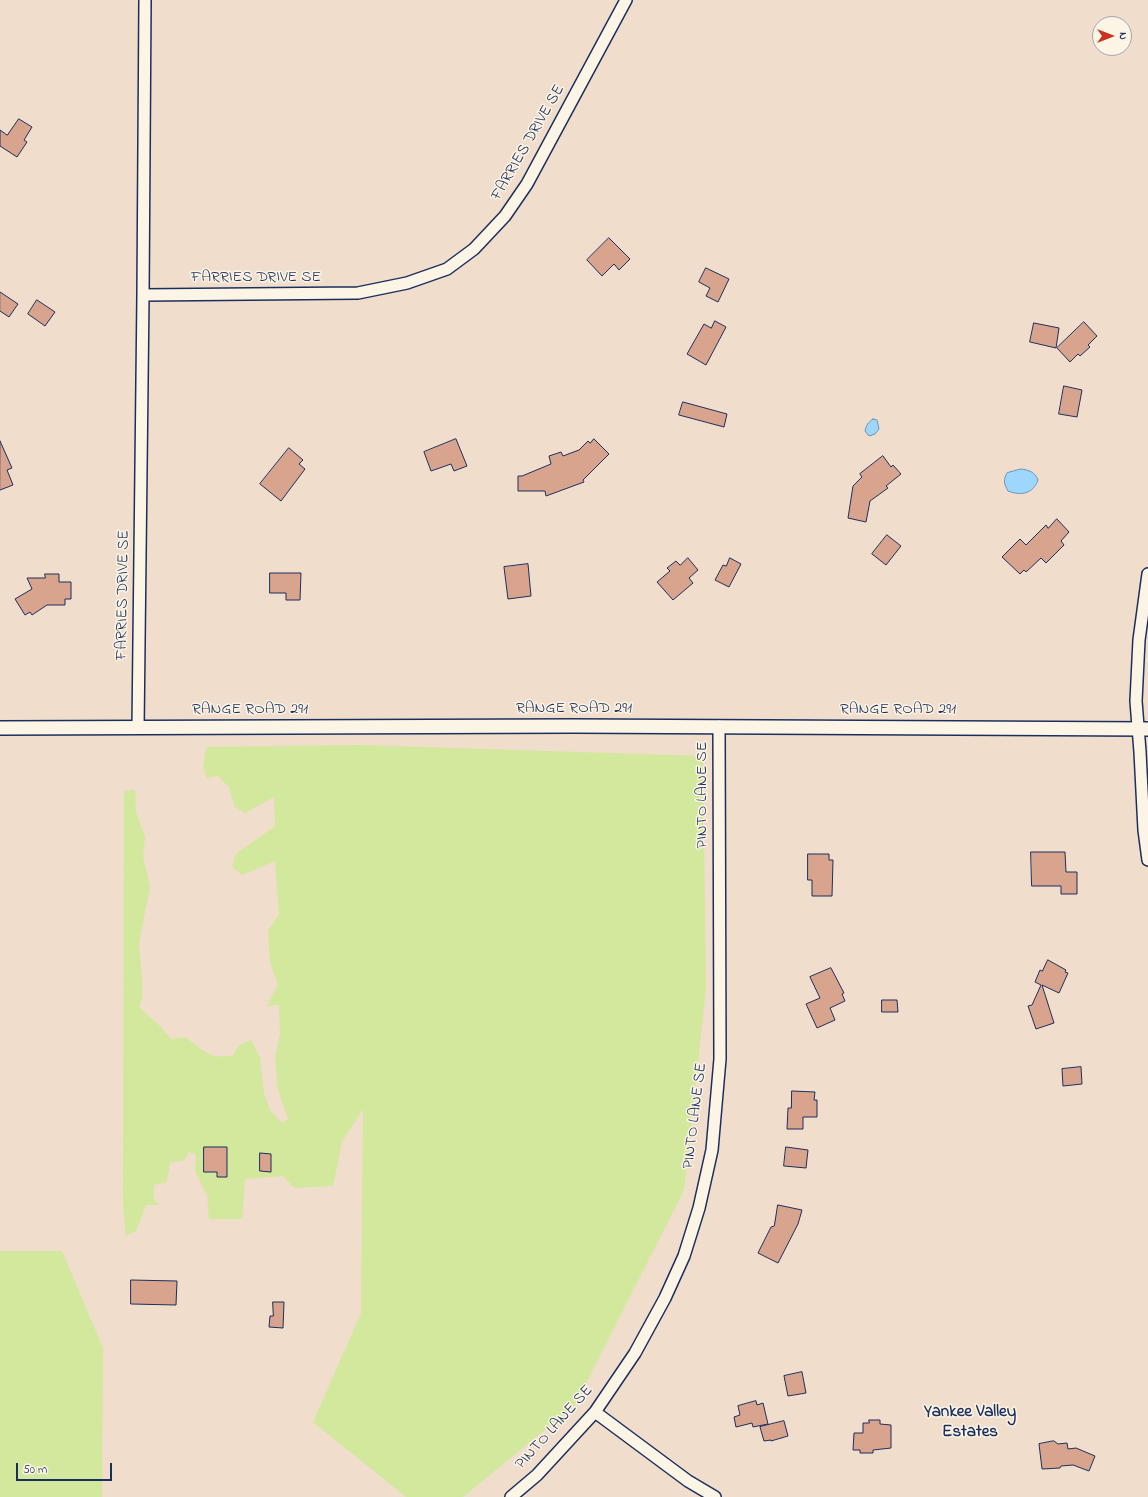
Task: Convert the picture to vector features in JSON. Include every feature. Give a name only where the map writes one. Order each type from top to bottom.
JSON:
[{"type":"street","name":"FARRIES DRIVE SE","points":[[138,728],[145,0]]},
{"type":"street","name":"FARRIES DRIVE SE","points":[[143,295],[358,293],[407,283],[447,269],[474,249],[505,216],[527,184],[626,0]]},
{"type":"street","points":[[1148,574],[1139,648],[1136,701],[1143,729],[1144,830],[1148,860]]},
{"type":"street","name":"RANGE ROAD 291","points":[[0,728],[719,726],[1143,729]]},
{"type":"street","name":"PINTO LANE SE","points":[[511,1497],[537,1475],[595,1412],[635,1354],[665,1298],[684,1256],[699,1208],[712,1150],[720,1059],[719,726]]},
{"type":"street","points":[[595,1412],[688,1481],[715,1497]]},
{"type":"green space","points":[[361,745],[703,756],[706,989],[684,1190],[575,1405],[463,1497],[406,1497],[313,1422],[361,1313],[363,1109],[342,1142],[333,1186],[294,1188],[283,1176],[245,1179],[242,1219],[209,1219],[207,1195],[195,1171],[196,1155],[189,1152],[183,1161],[170,1162],[167,1182],[154,1185],[154,1200],[160,1205],[146,1205],[136,1231],[126,1236],[123,1203],[124,791],[135,790],[136,812],[145,837],[143,856],[150,886],[139,943],[142,999],[139,1007],[161,1027],[171,1039],[186,1037],[202,1050],[213,1055],[233,1055],[239,1045],[251,1040],[260,1057],[264,1093],[270,1110],[282,1123],[288,1119],[278,1090],[275,1056],[280,1035],[279,1005],[267,1006],[278,984],[270,963],[268,931],[279,914],[275,861],[242,875],[232,867],[236,854],[275,826],[274,797],[245,813],[234,806],[229,787],[218,776],[207,778],[203,768],[206,747]]},
{"type":"green space","points":[[0,1251],[62,1251],[103,1348],[102,1497],[0,1497]]},
{"type":"water","points":[[873,419],[877,420],[879,429],[875,434],[869,436],[865,429]]},
{"type":"water","points":[[1021,469],[1029,471],[1035,475],[1038,480],[1036,485],[1026,493],[1013,493],[1008,491],[1004,482],[1007,473]]},
{"type":"building","points":[[19,119],[32,127],[24,140],[27,142],[17,157],[0,146],[0,130],[7,135]]},
{"type":"building","points":[[609,238],[630,259],[619,270],[614,264],[602,276],[587,260]]},
{"type":"building","points":[[706,268],[729,279],[718,302],[706,296],[710,288],[699,282]]},
{"type":"building","points":[[0,292],[18,304],[9,317],[0,311]]},
{"type":"building","points":[[37,300],[55,312],[45,326],[28,314]]},
{"type":"building","points":[[715,321],[726,327],[706,365],[687,354],[704,324],[711,328]]},
{"type":"building","points":[[1084,322],[1097,336],[1088,345],[1090,347],[1080,356],[1078,354],[1070,362],[1057,348]]},
{"type":"building","points":[[1034,323],[1059,328],[1056,348],[1030,342]]},
{"type":"building","points":[[1064,386],[1082,390],[1077,417],[1059,414]]},
{"type":"building","points":[[683,402],[727,414],[724,427],[679,415]]},
{"type":"building","points":[[456,439],[467,466],[454,471],[451,464],[431,471],[424,452]]},
{"type":"building","points":[[594,439],[609,454],[583,480],[584,482],[546,496],[545,491],[518,491],[518,476],[522,476],[551,464],[549,456],[561,452],[563,456],[579,450],[588,441],[590,443]]},
{"type":"building","points":[[0,441],[12,468],[7,470],[13,485],[0,490]]},
{"type":"building","points":[[289,448],[303,460],[299,464],[305,469],[281,501],[260,484]]},
{"type":"building","points":[[883,456],[891,467],[893,465],[901,474],[886,486],[888,488],[870,501],[866,522],[848,518],[853,486],[862,477],[860,474]]},
{"type":"building","points":[[1057,519],[1069,532],[1061,541],[1064,545],[1046,563],[1041,558],[1026,572],[1024,570],[1020,574],[1002,557],[1020,539],[1026,545],[1046,525],[1048,528]]},
{"type":"building","points":[[887,535],[901,546],[886,565],[872,554]]},
{"type":"building","points":[[688,558],[698,570],[689,578],[693,583],[673,600],[657,582],[670,571],[667,568],[676,561],[680,565]]},
{"type":"building","points":[[730,558],[741,564],[729,587],[715,580],[723,565],[726,566]]},
{"type":"building","points":[[528,564],[531,596],[508,599],[504,567]]},
{"type":"building","points":[[270,573],[301,573],[300,600],[286,600],[286,593],[270,593]]},
{"type":"building","points":[[45,574],[59,574],[59,582],[71,582],[71,599],[65,599],[65,605],[47,605],[32,615],[30,612],[25,615],[15,599],[32,589],[27,578],[45,578]]},
{"type":"building","points":[[1031,852],[1065,852],[1066,872],[1077,872],[1077,894],[1061,894],[1061,886],[1032,886]]},
{"type":"building","points":[[808,854],[829,854],[829,860],[833,860],[832,896],[812,896],[812,880],[808,880]]},
{"type":"building","points":[[1048,960],[1066,970],[1065,972],[1068,973],[1059,993],[1042,985],[1054,1023],[1036,1029],[1028,1006],[1032,1005],[1041,985],[1035,982],[1040,970],[1042,971]]},
{"type":"building","points":[[831,968],[844,993],[842,994],[845,1001],[830,1008],[835,1020],[817,1028],[806,1004],[820,998],[810,977]]},
{"type":"building","points":[[882,1000],[897,1000],[898,1012],[882,1012]]},
{"type":"building","points":[[1081,1067],[1082,1084],[1063,1086],[1062,1069]]},
{"type":"building","points":[[792,1091],[815,1092],[814,1100],[817,1100],[817,1117],[803,1117],[803,1129],[787,1129],[788,1108],[791,1108]]},
{"type":"building","points":[[204,1147],[227,1147],[227,1177],[217,1177],[217,1172],[204,1172]]},
{"type":"building","points":[[786,1147],[808,1150],[806,1168],[784,1166]]},
{"type":"building","points":[[260,1153],[271,1154],[271,1172],[260,1171]]},
{"type":"building","points":[[778,1205],[802,1210],[798,1224],[778,1263],[758,1253],[771,1227],[774,1226]]},
{"type":"building","points":[[131,1280],[177,1281],[176,1305],[131,1304]]},
{"type":"building","points":[[273,1302],[284,1302],[283,1328],[269,1327],[270,1316],[273,1316]]},
{"type":"building","points":[[802,1372],[806,1393],[788,1396],[784,1376]]},
{"type":"building","points":[[756,1401],[757,1405],[763,1403],[768,1424],[753,1427],[752,1423],[736,1427],[734,1417],[740,1415],[738,1406]]},
{"type":"building","points":[[869,1420],[880,1420],[880,1424],[891,1425],[891,1448],[873,1450],[873,1453],[860,1453],[860,1450],[853,1450],[854,1433],[863,1433],[863,1423],[869,1423]]},
{"type":"building","points":[[784,1421],[788,1436],[771,1441],[764,1441],[760,1427]]},
{"type":"building","points":[[1054,1441],[1058,1444],[1067,1443],[1068,1449],[1076,1448],[1095,1456],[1089,1471],[1073,1465],[1061,1466],[1060,1468],[1042,1469],[1039,1444]]},
{"type":"district","name":"Yankee Valley Estates","points":[[970,1423]]}]
